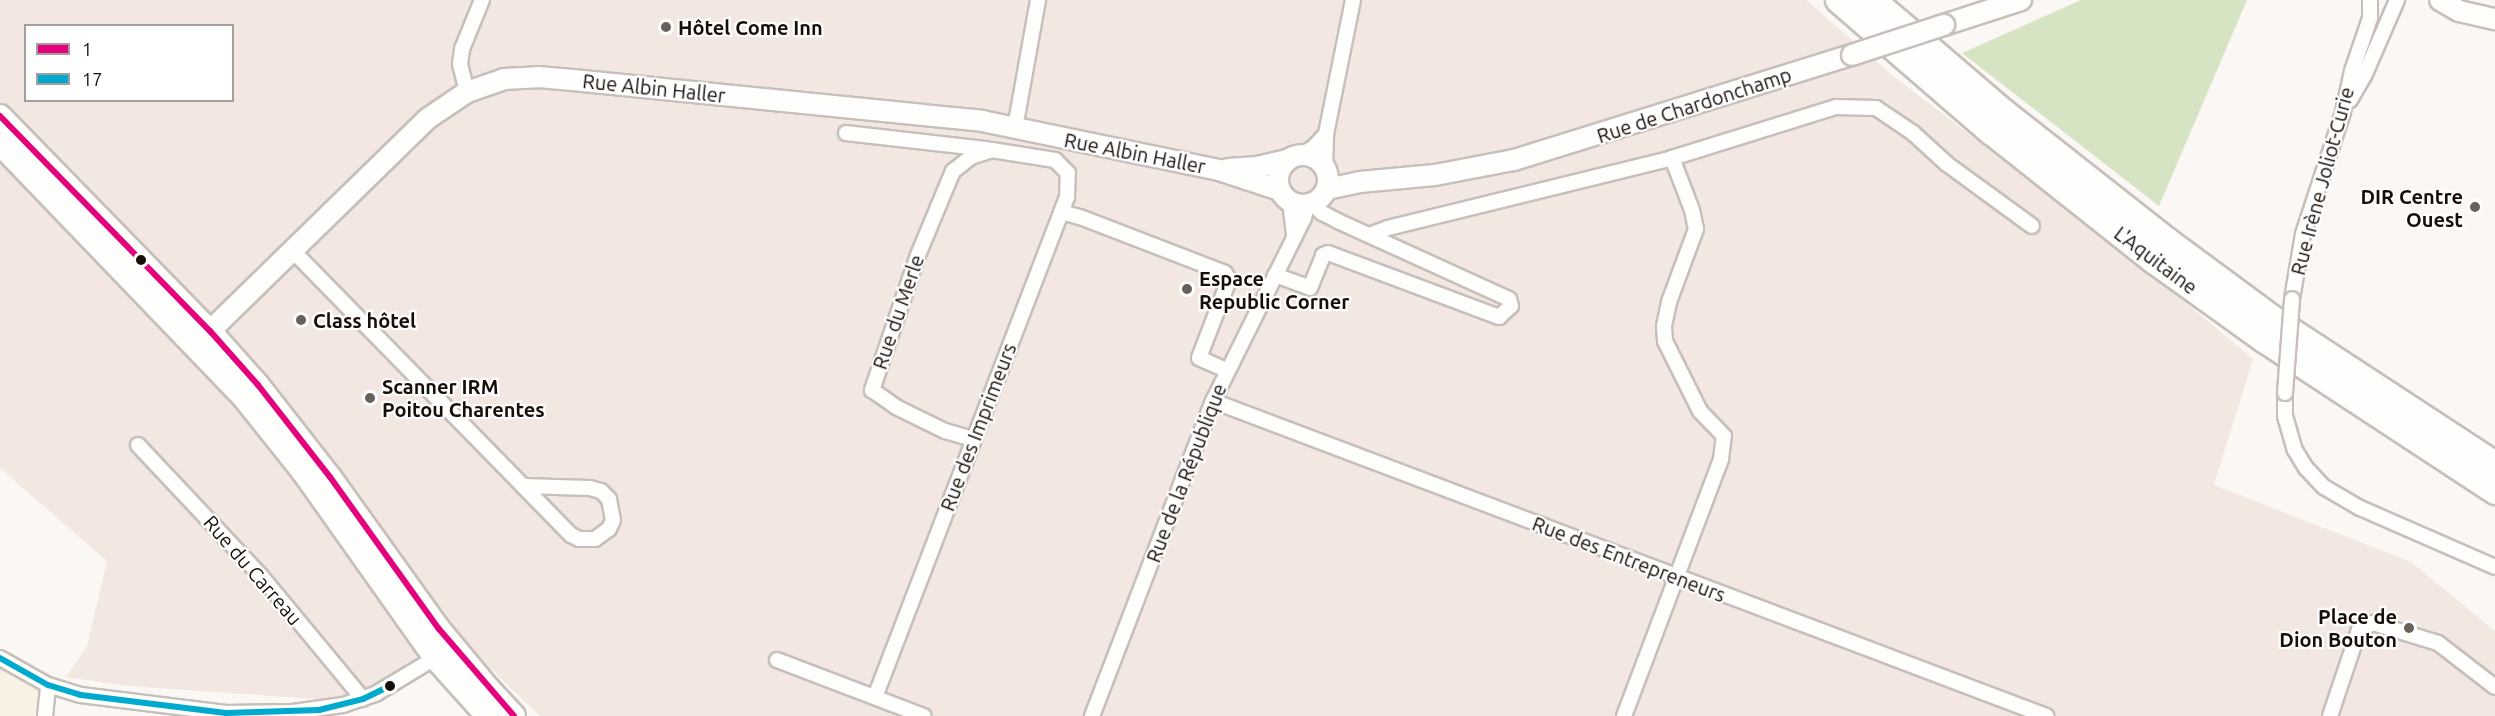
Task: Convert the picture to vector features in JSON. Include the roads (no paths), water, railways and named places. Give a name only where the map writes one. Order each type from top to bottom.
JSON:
[{"type":"highway","name":"L'Aquitaine","points":[[1839,0],[1991,131],[2154,260],[2264,339],[2495,491]]},
{"type":"highway","name":"L'Aquitaine","points":[[1872,0],[2004,113],[2168,242],[2275,321],[2495,465]]},
{"type":"main road","name":"Rue de Chardonchamp","points":[[1314,188],[1435,175],[1514,160],[2021,0]]},
{"type":"main road","points":[[2440,0],[2459,11],[2488,18]]},
{"type":"main road","points":[[2460,0],[2488,18]]},
{"type":"main road","name":"Rue Albin Haller","points":[[210,331],[428,119],[467,92],[504,79],[538,77],[948,117],[1015,128],[1220,170]]},
{"type":"main road","points":[[0,116],[210,331],[302,440],[439,629],[514,716]]},
{"type":"main road","points":[[0,144],[211,361],[304,473],[435,657],[487,716]]},
{"type":"main road","points":[[1294,157],[1280,169],[1278,179],[1314,188]]},
{"type":"main road","points":[[1220,170],[1257,167],[1294,157],[1316,157],[1314,188]]},
{"type":"main road","points":[[1220,170],[1314,188]]},
{"type":"main road","points":[[81,226],[144,279],[190,326],[210,331]]},
{"type":"main road","points":[[210,331],[211,361]]},
{"type":"street","points":[[467,92],[460,64],[462,48],[482,0]]},
{"type":"street","points":[[1015,128],[1038,0]]},
{"type":"street","points":[[1275,275],[1310,288],[1323,255],[1328,253],[1499,317],[1511,306],[1509,299],[1331,218],[1314,188],[1353,0]]},
{"type":"street","name":"Rue Irène Joliot-Curie","points":[[2370,0],[2370,18],[2352,71],[2343,112],[2303,234],[2292,299],[2285,416],[2295,450],[2306,468],[2324,487],[2360,508],[2495,567]]},
{"type":"street","points":[[2343,112],[2365,74],[2397,0]]},
{"type":"street","points":[[1369,235],[1388,228],[1672,158],[1836,107],[1876,108],[1913,133],[1947,164],[2032,226]]},
{"type":"street","points":[[846,134],[992,150]]},
{"type":"street","points":[[1294,157],[1314,148],[1326,134]]},
{"type":"street","name":"Rue des Imprimeurs","points":[[875,698],[1067,197],[1069,178],[1066,170],[1055,160],[992,150]]},
{"type":"street","name":"Rue du Merle","points":[[973,439],[945,431],[896,407],[872,390],[918,255],[953,171],[971,157],[992,150]]},
{"type":"street","points":[[1624,716],[1721,459],[1724,436],[1700,411],[1665,342],[1664,326],[1670,302],[1696,229],[1692,210],[1672,158]]},
{"type":"street","name":"Rue de la République","points":[[1092,716],[1226,370],[1294,237],[1314,188]]},
{"type":"street","points":[[1060,213],[1080,217],[1225,273],[1228,278],[1227,285],[1199,358],[1226,370]]},
{"type":"street","points":[[293,251],[523,486],[571,535],[588,540],[602,536],[613,520],[609,499],[601,491],[590,488],[523,486]]},
{"type":"street","name":"Rue des Entrepreneurs","points":[[1213,401],[2046,716]]},
{"type":"street","name":"Rue du Carreau","points":[[138,445],[256,570],[363,699]]},
{"type":"street","points":[[2330,716],[2360,630],[2373,623],[2438,643],[2495,687]]},
{"type":"street","points":[[435,657],[439,629]]},
{"type":"street","points":[[0,658],[48,685],[81,695],[226,714],[319,710],[363,699],[435,657],[469,666]]},
{"type":"street","points":[[777,660],[924,716]]},
{"type":"street","points":[[45,716],[48,685]]},
{"type":"place","name":"Hôtel Come Inn","points":[[666,27]]},
{"type":"place","name":"DIR Centre Ouest","points":[[2475,207]]},
{"type":"place","name":"Espace Republic Corner","points":[[1187,289]]},
{"type":"place","name":"Class hôtel","points":[[301,320]]},
{"type":"place","name":"Scanner IRM Poitou Charentes","points":[[370,398]]},
{"type":"place","name":"Place de Dion Bouton","points":[[2409,628]]}]
